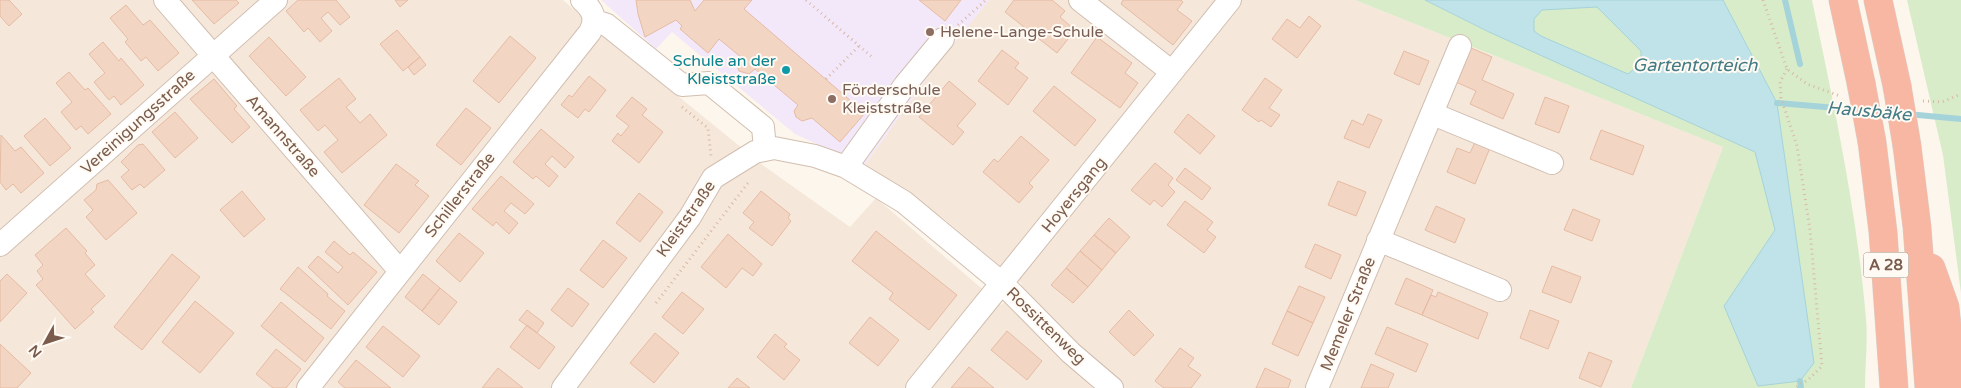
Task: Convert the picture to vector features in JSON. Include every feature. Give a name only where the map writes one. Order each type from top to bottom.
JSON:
[{"type":"highway","name":"A 28","points":[[1843,0],[1862,83],[1872,142],[1883,232],[1894,388]]},
{"type":"highway","name":"A 28","points":[[1878,0],[1897,86],[1907,146],[1917,227],[1929,388]]},
{"type":"highway","points":[[1917,227],[1945,307],[1954,388]]},
{"type":"street","name":"Amannstraße","points":[[165,0],[400,271]]},
{"type":"street","name":"Vereinigungsstraße","points":[[0,245],[276,0]]},
{"type":"street","points":[[582,0],[593,13],[595,21],[607,25],[682,84],[709,83],[763,127],[765,149]]},
{"type":"street","points":[[1080,0],[1172,72]]},
{"type":"street","name":"Hoyersgang","points":[[917,388],[1003,284],[1230,0]]},
{"type":"street","name":"Schillerstraße","points":[[308,388],[590,32],[595,21]]},
{"type":"street","points":[[846,167],[905,85],[943,39]]},
{"type":"street","name":"Memeler Straße","points":[[1317,388],[1460,46]]},
{"type":"street","points":[[1433,114],[1552,163]]},
{"type":"street","name":"Kleiststraße","points":[[563,388],[690,218],[713,178],[755,152],[765,149],[783,148],[846,167],[904,202],[1003,284]]},
{"type":"street","name":"Memeler Straße","points":[[1378,240],[1500,290]]},
{"type":"street","name":"Rossittenweg","points":[[1003,284],[1023,302],[1071,353],[1112,388]]},
{"type":"path","points":[[806,0],[872,57]]},
{"type":"path","points":[[943,39],[986,0]]},
{"type":"path","points":[[1763,0],[1788,69],[1780,82],[1781,98],[1797,146],[1810,230],[1822,366],[1809,379],[1795,388]]},
{"type":"path","points":[[826,79],[859,46]]},
{"type":"shaded area","points":[[0,0],[563,0],[764,166],[850,227],[876,198],[1001,305],[1022,284],[944,219],[864,166],[937,64],[989,0],[1355,0],[1723,147],[1631,388],[0,388]]},
{"type":"shaded area","name":"Förderschule Kleiststraße","points":[[601,0],[989,0],[937,64],[864,166],[795,134],[672,32],[656,49]]},
{"type":"green space","points":[[1355,0],[1812,0],[1844,159],[1857,239],[1867,328],[1865,388],[1631,388],[1723,147]]},
{"type":"green space","points":[[1907,0],[1961,0],[1961,293],[1943,155]]},
{"type":"water","name":"Gartentorteich","points":[[1425,0],[1723,0],[1777,103],[1814,363],[1800,381],[1758,386],[1724,306],[1775,230],[1755,152],[1489,32]],"holes":[[[1597,7],[1641,51],[1641,63],[1628,74],[1541,36],[1534,31],[1534,19],[1542,10]]]},
{"type":"building","points":[[0,0],[9,0],[22,14],[9,26],[0,16]]},
{"type":"building","points":[[192,0],[236,0],[239,3],[214,24]]},
{"type":"building","points":[[298,0],[336,0],[350,17],[340,25],[328,12],[321,18],[332,31],[320,42],[308,28],[304,32],[286,11]]},
{"type":"building","points":[[395,0],[408,0],[400,7]]},
{"type":"building","name":"Schule an der Kleiststraße","points":[[636,0],[690,0],[695,11],[704,0],[752,0],[744,9],[865,113],[840,142],[812,118],[802,121],[796,117],[794,111],[798,105],[755,69],[749,74],[739,71],[737,65],[742,58],[719,39],[708,53],[680,29],[682,26],[676,20],[645,37]]},
{"type":"building","name":"Helene-Lange-Schule","points":[[919,0],[961,0],[945,21]]},
{"type":"building","points":[[1014,0],[1052,0],[1065,11],[1060,17],[1075,30],[1057,53],[1005,12]]},
{"type":"building","points":[[1123,0],[1181,0],[1183,2],[1177,10],[1192,21],[1173,45],[1121,4]]},
{"type":"building","points":[[126,5],[143,25],[150,20],[179,53],[158,71],[146,57],[141,61],[125,42],[128,39],[110,18]]},
{"type":"building","points":[[1309,16],[1321,26],[1297,58],[1272,39],[1287,19],[1300,28]]},
{"type":"building","points":[[397,30],[420,57],[403,71],[380,44]]},
{"type":"building","points":[[510,36],[536,58],[499,103],[473,81]]},
{"type":"building","points":[[269,37],[306,77],[286,96],[249,56]]},
{"type":"building","points":[[1097,37],[1132,63],[1125,73],[1138,83],[1120,108],[1071,73]]},
{"type":"building","points":[[103,42],[119,61],[121,58],[144,85],[121,105],[114,96],[109,100],[94,82],[105,73],[89,54]]},
{"type":"building","points":[[1471,48],[1492,57],[1482,80],[1514,94],[1503,119],[1470,104],[1476,91],[1456,82]]},
{"type":"building","points":[[1002,50],[1019,63],[1015,68],[1028,78],[1008,105],[978,81]]},
{"type":"building","points":[[1404,51],[1429,61],[1419,85],[1394,74]]},
{"type":"building","points":[[420,57],[426,65],[414,75],[408,67]]},
{"type":"building","points":[[69,72],[85,90],[88,88],[111,114],[88,134],[81,126],[76,130],[61,112],[72,102],[56,83]]},
{"type":"building","points":[[589,76],[606,90],[589,112],[585,109],[578,118],[561,105],[569,95],[572,97]]},
{"type":"building","points":[[339,78],[356,99],[346,107],[360,123],[370,114],[387,135],[342,173],[324,152],[338,140],[325,125],[318,131],[300,110]]},
{"type":"building","points":[[1265,78],[1282,90],[1269,108],[1280,115],[1271,127],[1261,120],[1259,122],[1242,110]]},
{"type":"building","points":[[214,79],[237,106],[234,109],[250,127],[232,143],[190,99]]},
{"type":"building","points":[[949,81],[976,104],[957,126],[964,132],[953,145],[919,117]]},
{"type":"building","points":[[1054,86],[1096,120],[1075,146],[1033,111]]},
{"type":"building","points":[[632,97],[647,109],[642,115],[663,132],[639,163],[612,141],[618,133],[621,136],[629,126],[616,116]]},
{"type":"building","points":[[1545,97],[1569,106],[1559,133],[1535,124]]},
{"type":"building","points":[[466,108],[491,128],[461,165],[436,145]]},
{"type":"building","points":[[175,112],[198,138],[175,158],[152,132]]},
{"type":"building","points":[[1188,114],[1215,136],[1200,154],[1174,132]]},
{"type":"building","points":[[1368,114],[1382,120],[1369,148],[1344,138],[1352,120],[1363,125]]},
{"type":"building","points":[[45,118],[71,148],[50,166],[24,136]]},
{"type":"building","points":[[541,129],[574,157],[565,168],[552,156],[545,164],[558,176],[549,187],[536,176],[533,179],[513,162]]},
{"type":"building","points":[[1601,130],[1644,146],[1633,175],[1590,159]]},
{"type":"building","points":[[1,135],[15,151],[21,147],[44,173],[21,193],[13,184],[6,190],[0,182]]},
{"type":"building","points":[[1021,136],[1049,160],[1029,183],[1033,187],[1019,203],[983,172],[994,159],[998,162]]},
{"type":"building","points":[[1475,142],[1490,148],[1475,184],[1447,172],[1457,148],[1470,153]]},
{"type":"building","points":[[143,144],[165,170],[144,188],[140,184],[132,190],[121,177],[129,170],[121,162],[138,145]]},
{"type":"building","points":[[1155,163],[1173,178],[1168,185],[1175,192],[1162,207],[1154,200],[1150,205],[1131,190]]},
{"type":"building","points":[[396,164],[419,181],[415,185],[429,196],[399,233],[364,205]]},
{"type":"building","points":[[1185,168],[1211,188],[1202,200],[1176,180]]},
{"type":"building","points":[[501,176],[534,204],[525,214],[511,203],[504,211],[518,223],[509,234],[496,222],[493,226],[472,209]]},
{"type":"building","points":[[108,180],[137,213],[106,240],[86,217],[93,210],[84,200],[96,190],[97,184]]},
{"type":"building","points":[[1338,181],[1366,192],[1356,216],[1328,205]]},
{"type":"building","points":[[242,191],[265,219],[244,237],[220,210]]},
{"type":"building","points":[[761,191],[790,214],[788,218],[791,221],[772,246],[749,228],[754,222],[743,213]]},
{"type":"building","points":[[639,193],[663,212],[640,242],[616,223]]},
{"type":"building","points":[[1185,201],[1213,222],[1207,230],[1216,237],[1204,253],[1167,225]]},
{"type":"building","points":[[1436,206],[1465,219],[1455,243],[1425,230]]},
{"type":"building","points":[[1573,209],[1600,220],[1592,241],[1564,230]]},
{"type":"building","points":[[1109,218],[1130,237],[1116,253],[1094,235]]},
{"type":"building","points":[[66,228],[87,251],[85,253],[95,265],[85,274],[105,296],[91,309],[94,312],[75,329],[36,285],[43,279],[37,271],[43,265],[35,255]]},
{"type":"building","points":[[876,231],[957,295],[929,330],[889,299],[893,293],[852,261]]},
{"type":"building","points":[[459,233],[484,253],[460,282],[436,261]]},
{"type":"building","points":[[728,234],[762,264],[753,276],[742,268],[726,288],[701,267]]},
{"type":"building","points":[[1094,235],[1116,253],[1102,270],[1080,251]]},
{"type":"building","points":[[603,240],[627,258],[603,288],[580,270]]},
{"type":"building","points":[[334,241],[350,255],[353,252],[377,272],[348,305],[308,267],[318,256],[338,273],[343,267],[325,252]]},
{"type":"building","points":[[1315,244],[1341,255],[1331,279],[1305,267]]},
{"type":"building","points":[[1080,251],[1102,270],[1088,287],[1066,268]]},
{"type":"building","points":[[172,254],[200,277],[142,350],[114,327]]},
{"type":"building","points":[[1552,266],[1581,277],[1571,303],[1542,292]]},
{"type":"building","points":[[298,267],[345,311],[331,329],[280,289]]},
{"type":"building","points":[[1066,268],[1088,287],[1073,303],[1051,285]]},
{"type":"building","points":[[7,274],[27,293],[0,322],[0,281]]},
{"type":"building","points":[[423,274],[440,288],[422,311],[405,297]]},
{"type":"building","points":[[1406,278],[1433,290],[1422,315],[1395,304]]},
{"type":"building","points":[[1299,286],[1325,297],[1313,323],[1287,311]]},
{"type":"building","points":[[440,288],[457,302],[439,325],[422,311]]},
{"type":"building","points":[[568,288],[589,304],[572,327],[551,310]]},
{"type":"building","points":[[682,292],[704,309],[683,334],[662,317]]},
{"type":"building","points":[[1438,292],[1488,313],[1478,339],[1422,315],[1431,295],[1436,297]]},
{"type":"building","points":[[195,301],[234,333],[200,373],[162,342]]},
{"type":"building","points":[[281,302],[324,338],[305,362],[261,326]]},
{"type":"building","points":[[527,310],[544,323],[537,333],[519,320]]},
{"type":"building","points":[[1129,310],[1154,335],[1134,356],[1109,332]]},
{"type":"building","points":[[1530,310],[1559,321],[1548,349],[1520,338]]},
{"type":"building","points":[[1287,311],[1313,323],[1298,356],[1272,344]]},
{"type":"building","points":[[870,317],[899,340],[878,366],[849,343]]},
{"type":"building","points":[[527,325],[555,347],[539,369],[510,347]]},
{"type":"building","points":[[383,326],[420,356],[403,377],[366,347]]},
{"type":"building","points":[[1387,327],[1428,344],[1416,372],[1375,354]]},
{"type":"building","points":[[1007,331],[1042,361],[1027,380],[991,350]]},
{"type":"building","points":[[655,333],[679,353],[654,383],[630,363]]},
{"type":"building","points":[[775,334],[787,344],[784,347],[800,360],[784,380],[757,357]]},
{"type":"building","points":[[0,344],[31,373],[17,388],[0,388]]},
{"type":"building","points":[[1180,348],[1194,358],[1188,366],[1201,375],[1191,388],[1164,388],[1155,381]]},
{"type":"building","points":[[276,349],[301,369],[286,388],[273,388],[256,374]]},
{"type":"building","points":[[1589,352],[1612,361],[1601,387],[1579,378]]},
{"type":"building","points":[[356,360],[391,388],[345,388],[338,382]]},
{"type":"building","points":[[1371,364],[1394,374],[1388,388],[1361,388]]},
{"type":"building","points":[[969,367],[994,388],[951,388]]},
{"type":"building","points":[[498,368],[523,388],[482,388]]},
{"type":"building","points":[[1265,368],[1291,380],[1288,388],[1256,388]]},
{"type":"building","points":[[737,378],[750,388],[728,388]]},
{"type":"waterway","points":[[1785,0],[1800,64]]},
{"type":"waterway","name":"Hausbäke","points":[[1777,103],[1860,110]]},
{"type":"waterway","name":"Hausbäke","points":[[1873,111],[1895,113]]},
{"type":"waterway","name":"Hausbäke","points":[[1907,114],[1961,119]]},
{"type":"waterway","points":[[1800,381],[1801,388]]},
{"type":"place","name":"Helene-Lange-Schule","points":[[930,32]]},
{"type":"place","name":"Schule an der Kleiststraße","points":[[786,70]]},
{"type":"place","name":"Förderschule Kleiststraße","points":[[832,99]]}]
